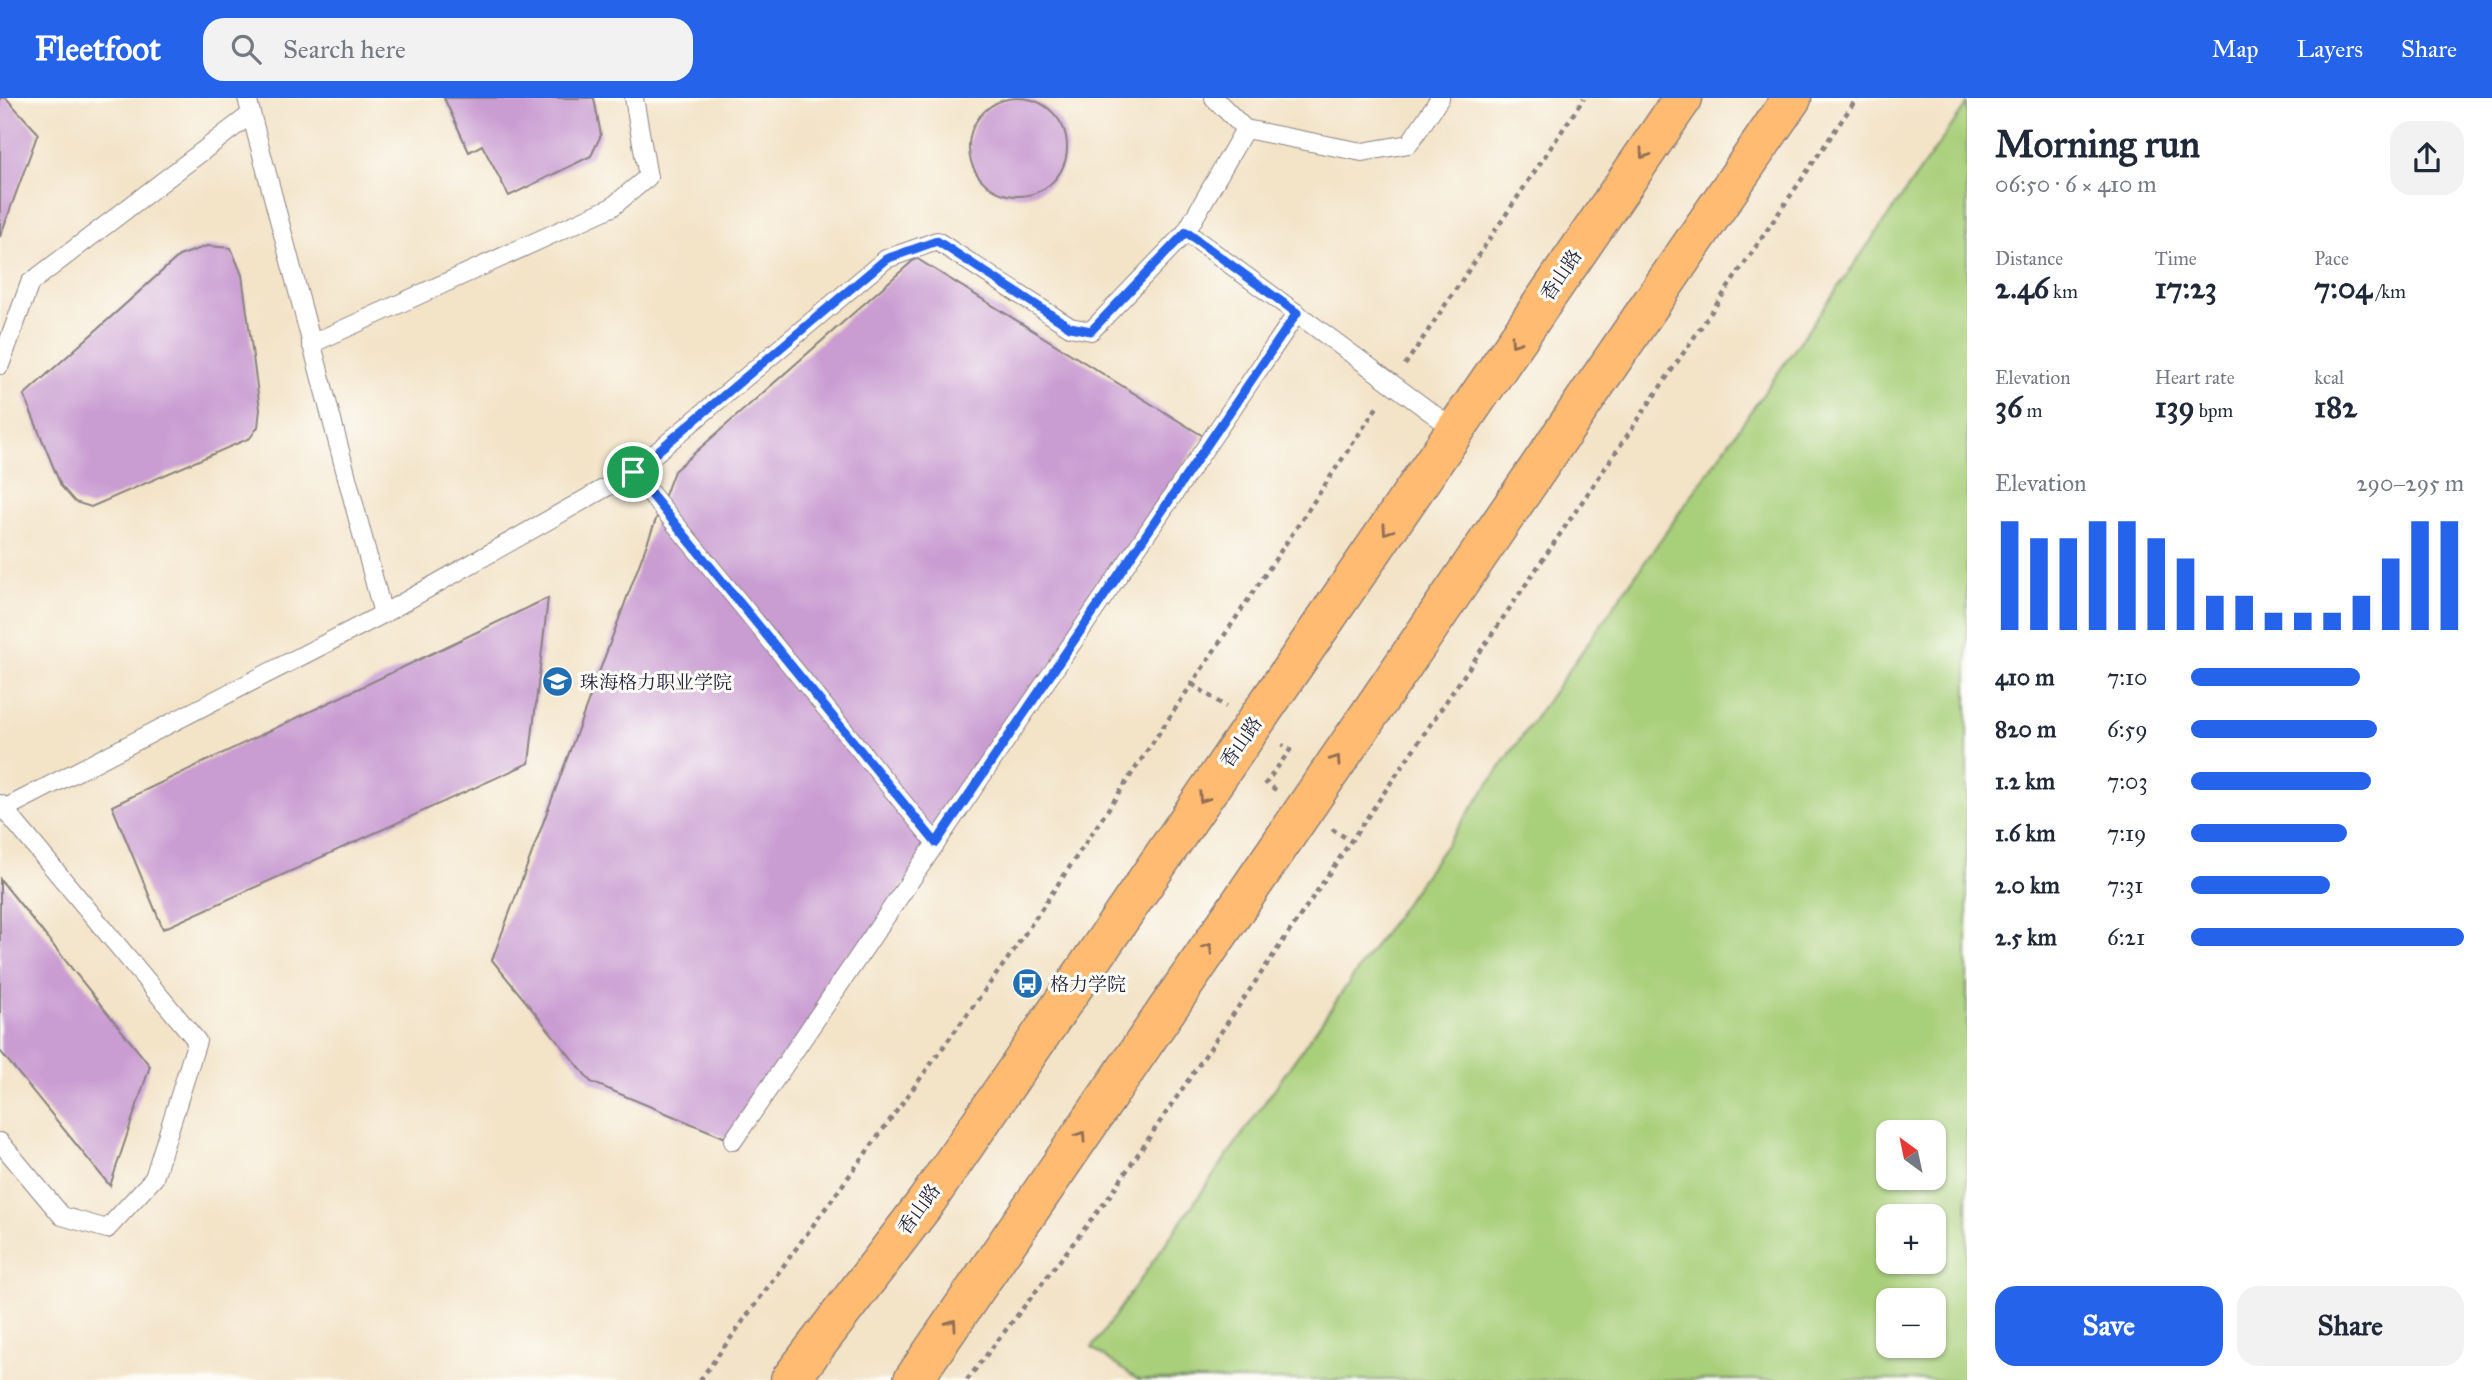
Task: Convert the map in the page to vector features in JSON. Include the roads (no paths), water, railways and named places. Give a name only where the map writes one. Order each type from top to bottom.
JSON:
[{"type":"main road","name":"香山路","points":[[790,1380],[926,1202],[1683,98]]},
{"type":"main road","points":[[913,1380],[1792,98]]},
{"type":"lane","points":[[311,344],[612,207],[648,177],[634,98]]},
{"type":"lane","points":[[1214,98],[1245,129],[1362,152],[1409,144],[1440,98]]},
{"type":"lane","points":[[0,365],[30,283],[249,106],[383,614]]},
{"type":"lane","points":[[0,1142],[62,1216],[107,1228],[154,1178],[197,1041],[2,806],[383,614],[633,472],[886,259],[937,241],[1070,327],[1091,331],[1186,232],[1245,129]]},
{"type":"lane","points":[[1186,232],[1455,430]]},
{"type":"lane","points":[[733,1141],[1297,313]]},
{"type":"lane","points":[[633,472],[936,843]]},
{"type":"place","name":"珠海格力职业学院","points":[[557,682]]},
{"type":"place","name":"格力学院","points":[[1027,984]]}]
